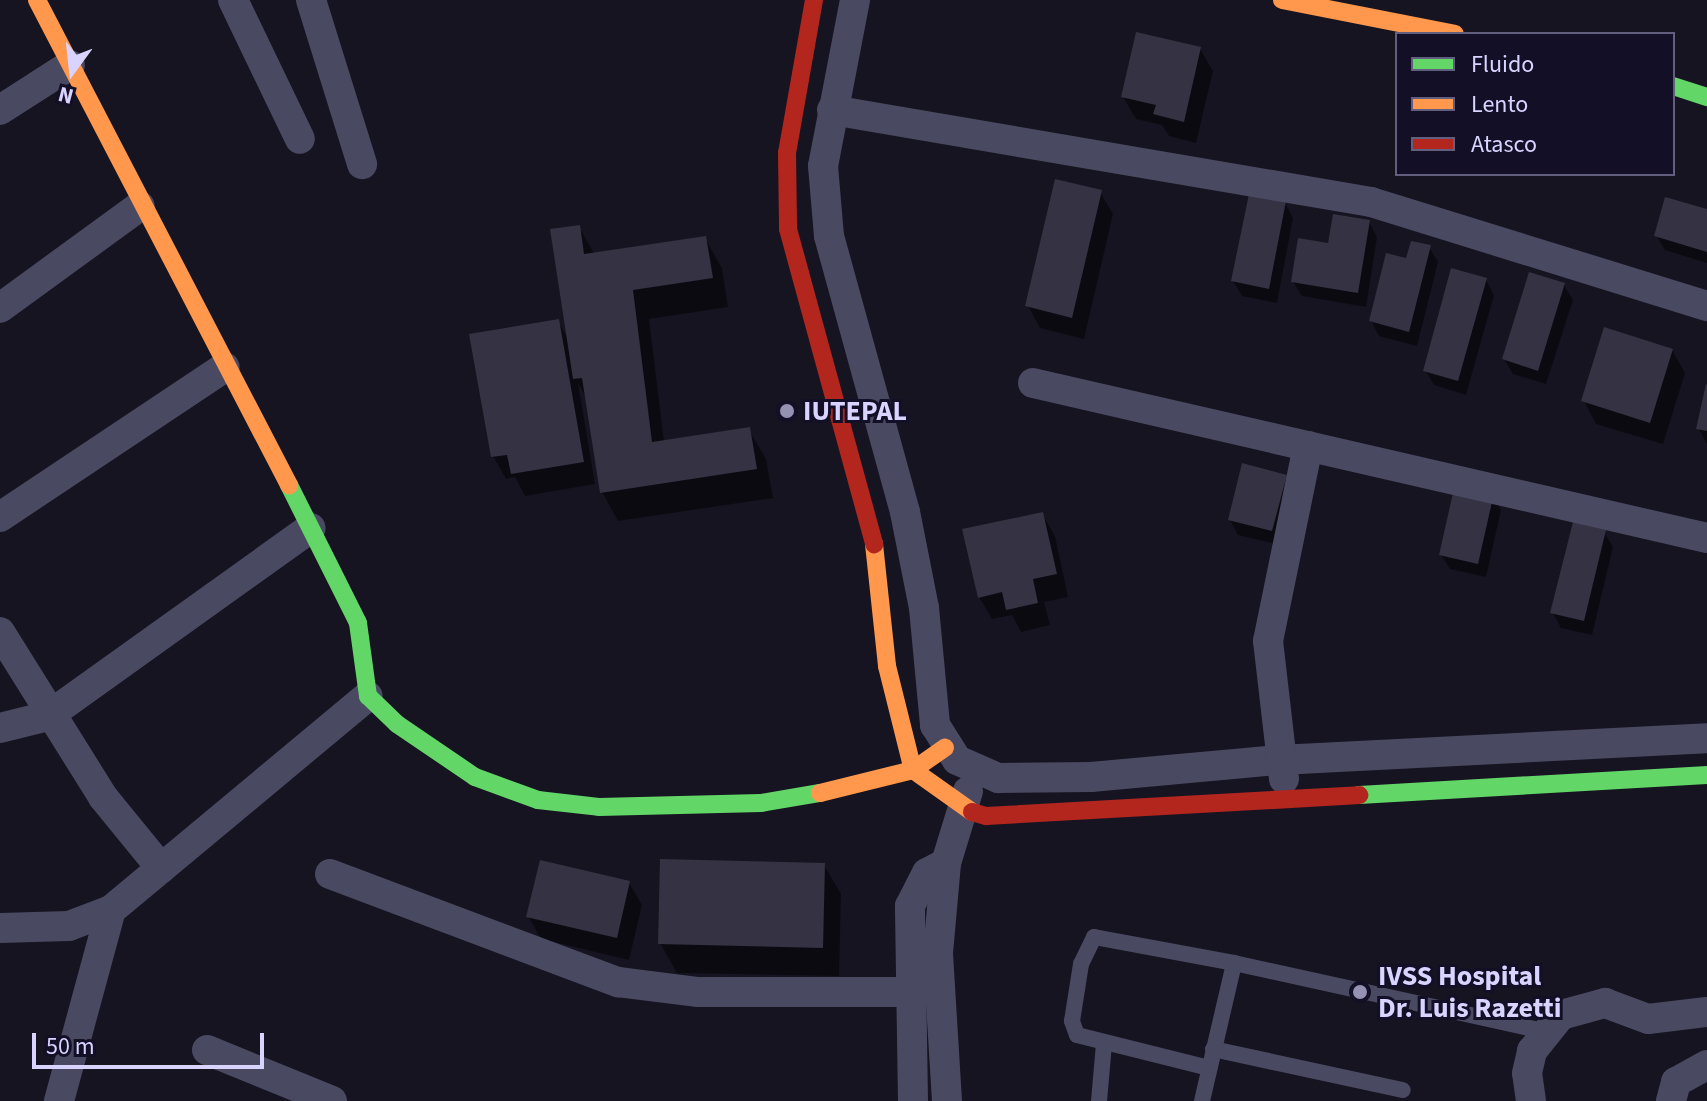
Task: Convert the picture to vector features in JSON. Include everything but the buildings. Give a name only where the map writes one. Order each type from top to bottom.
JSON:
[{"type":"street","points":[[37,0],[140,206],[358,623],[368,696],[429,750],[475,777],[538,800],[599,807],[761,803],[870,784],[913,770],[945,748]]},
{"type":"street","points":[[233,0],[300,139]]},
{"type":"street","points":[[311,0],[362,164]]},
{"type":"street","points":[[814,0],[787,153],[788,229],[800,287],[866,507],[881,576],[887,666],[913,770],[961,809],[986,816],[1707,775]]},
{"type":"street","points":[[855,0],[823,166],[829,236],[905,512],[924,608],[935,725],[945,748],[976,771],[998,778],[1091,777],[1279,760],[1707,738]]},
{"type":"street","points":[[1282,0],[1445,32]]},
{"type":"street","points":[[0,110],[70,65]]},
{"type":"street","points":[[1675,87],[1707,97]]},
{"type":"street","points":[[832,110],[1371,202],[1707,306]]},
{"type":"street","points":[[0,308],[140,206]]},
{"type":"street","points":[[0,517],[225,367]]},
{"type":"street","points":[[1033,383],[1707,538]]},
{"type":"street","points":[[1288,798],[1279,760],[1268,641],[1308,446]]},
{"type":"street","points":[[0,728],[48,716],[311,528]]},
{"type":"street","points":[[0,632],[48,716],[103,797],[161,868]]},
{"type":"street","points":[[0,928],[69,926],[111,910],[368,696]]},
{"type":"street","points":[[947,1101],[938,953],[946,863],[961,809],[976,771]]},
{"type":"street","points":[[913,1101],[908,992],[910,906],[927,873],[946,863]]},
{"type":"street","points":[[330,874],[618,982],[698,992],[908,992]]},
{"type":"street","points":[[59,1101],[111,910]]},
{"type":"street","points":[[1531,1101],[1527,1073],[1543,1031],[1561,1015],[1605,1003],[1648,1019],[1707,1012]]},
{"type":"street","points":[[207,1050],[332,1101]]},
{"type":"street","points":[[1671,1101],[1676,1082],[1707,1065]]},
{"type":"lane","points":[[1209,1068],[1077,1035],[1072,1021],[1084,953],[1094,937],[1234,963],[1543,1031]]},
{"type":"lane","points":[[1202,1101],[1234,963]]},
{"type":"lane","points":[[1099,1101],[1104,1044]]},
{"type":"lane","points":[[1213,1049],[1403,1090]]},
{"type":"traffic: fast","points":[[1675,87],[1707,97]]},
{"type":"traffic: fast","points":[[289,485],[358,623],[368,696],[397,724],[475,777],[538,800],[599,807],[761,803],[820,793]]},
{"type":"traffic: fast","points":[[1359,795],[1707,775]]},
{"type":"traffic: slow","points":[[37,0],[289,485]]},
{"type":"traffic: slow","points":[[1282,0],[1445,32]]},
{"type":"traffic: slow","points":[[874,544],[887,666],[913,770],[972,812]]},
{"type":"traffic: slow","points":[[820,793],[913,770],[945,748]]},
{"type":"traffic: jam","points":[[814,0],[787,153],[788,229],[874,544]]},
{"type":"traffic: jam","points":[[972,812],[986,816],[1359,795]]},
{"type":"place","name":"IUTEPAL","points":[[787,411]]},
{"type":"place","name":"IVSS Hospital Dr. Luis Razetti","points":[[1360,992]]}]
